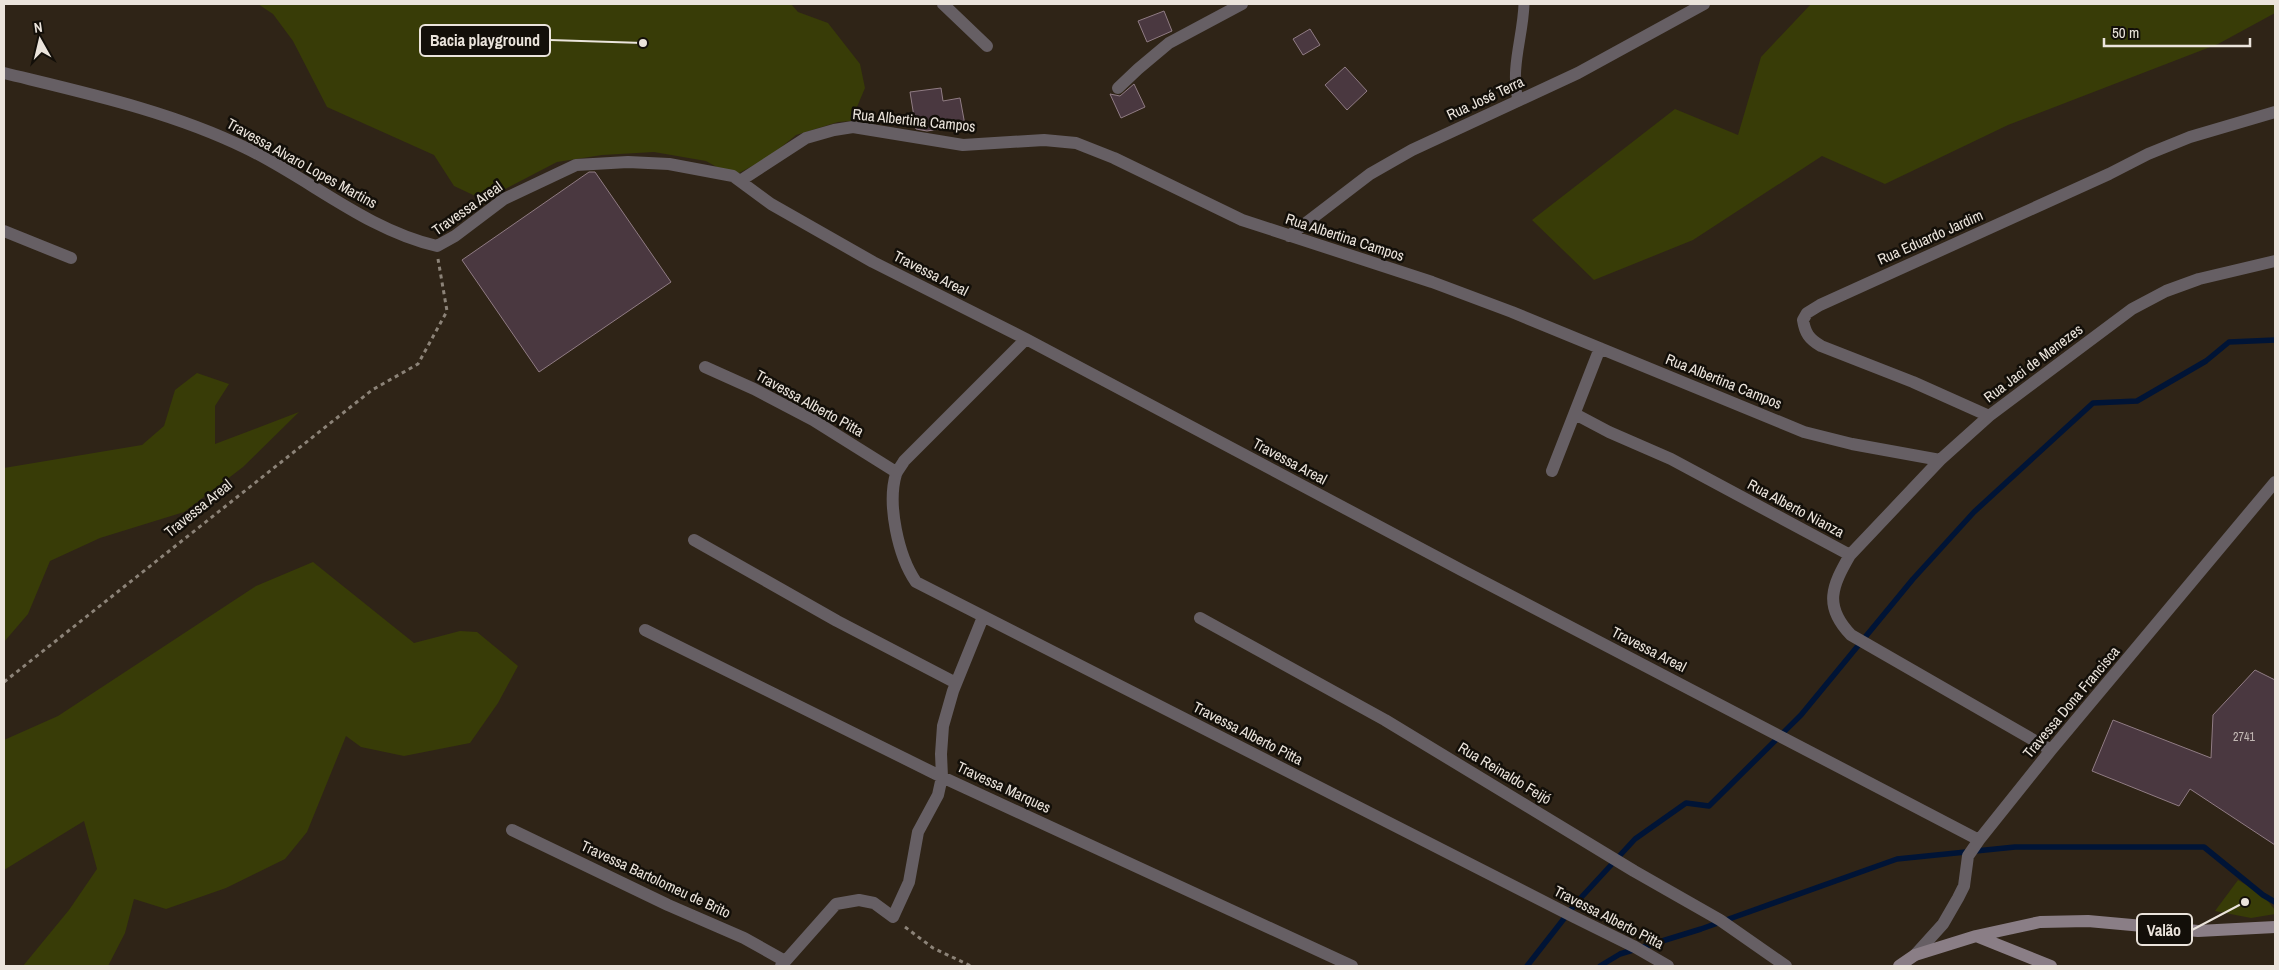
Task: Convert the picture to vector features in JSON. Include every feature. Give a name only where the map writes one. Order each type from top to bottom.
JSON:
[{"type":"main road","points":[[1900,966],[1915,955],[1976,936],[2040,922],[2078,921],[2198,931],[2275,927]]},
{"type":"main road","points":[[1976,936],[2051,966]]},
{"type":"street","points":[[945,4],[987,46]]},
{"type":"street","points":[[1118,88],[1138,68],[1169,44],[1236,9],[1242,4]]},
{"type":"street","name":"Rua José Terra","points":[[1289,236],[1370,174],[1412,150],[1578,73],[1704,4]]},
{"type":"street","name":"Travessa Alvaro Lopes Martins","points":[[4,73],[92,95],[203,128],[249,149],[400,236],[437,246]]},
{"type":"street","name":"Rua Eduardo Jardim","points":[[1989,416],[1913,382],[1821,346],[1811,340],[1805,332],[1803,320],[1807,313],[1820,305],[2109,174],[2148,154],[2190,137],[2275,112]]},
{"type":"street","name":"Rua Albertina Campos","points":[[740,181],[806,138],[834,130],[853,128],[963,145],[1044,140],[1076,143],[1242,220],[1441,286],[1600,348],[1804,432],[1852,444],[1940,460]]},
{"type":"street","name":"Travessa Areal","points":[[437,246],[455,236],[504,199],[576,165],[628,162],[669,164],[733,176],[771,204],[873,262],[1026,339],[1978,841]]},
{"type":"street","points":[[4,231],[71,258]]},
{"type":"street","name":"Rua Jaci de Menezes","points":[[1850,555],[1940,460],[1989,416],[2132,309],[2166,291],[2199,279],[2275,261]]},
{"type":"street","points":[[896,472],[904,461],[1026,339]]},
{"type":"street","points":[[1552,471],[1600,348]]},
{"type":"street","name":"Travessa Alberto Pitta","points":[[705,367],[754,389],[813,420],[896,472],[892,495],[896,527],[906,567],[916,582],[1635,947],[1662,963]]},
{"type":"street","name":"Rua Alberto Nianza","points":[[1575,414],[1670,460],[1850,555],[1836,580],[1832,596],[1834,610],[1840,624],[1851,635],[2051,750]]},
{"type":"street","name":"Travessa Dona Francisca","points":[[1915,955],[1942,924],[1958,898],[1964,886],[1968,856],[1978,841],[2051,750],[2275,482]]},
{"type":"street","points":[[694,540],[837,621],[956,683]]},
{"type":"street","points":[[783,964],[836,904],[859,900],[874,903],[893,916],[909,882],[918,832],[938,795],[942,776],[943,726],[956,683],[984,618]]},
{"type":"street","name":"Rua Reinaldo Feijó","points":[[1200,618],[1385,720],[1634,871],[1720,920],[1749,938],[1786,966]]},
{"type":"street","name":"Travessa Marques","points":[[645,630],[942,776],[1352,966]]},
{"type":"street","name":"Travessa Bartolomeu de Brito","points":[[512,830],[668,905],[744,938],[783,964]]},
{"type":"lane","points":[[1518,101],[1514,86],[1514,67],[1524,4]]},
{"type":"path","name":"Travessa Areal","points":[[4,682],[372,390],[418,364],[447,311],[439,273],[437,246]]},
{"type":"path","points":[[893,916],[911,933],[933,948],[971,966]]},
{"type":"green space","points":[[258,4],[791,4],[798,12],[828,23],[860,64],[865,88],[851,121],[838,122],[796,135],[768,158],[733,176],[706,161],[654,152],[602,155],[557,162],[484,200],[454,186],[434,155],[327,107],[293,41],[273,14]]},
{"type":"green space","points":[[1811,4],[2275,4],[2275,13],[2218,44],[2008,125],[1885,184],[1822,156],[1693,240],[1594,280],[1532,220],[1675,109],[1738,135],[1761,57]]},
{"type":"green space","points":[[197,373],[229,384],[215,406],[215,444],[299,412],[243,467],[184,512],[100,538],[50,561],[28,614],[4,642],[4,468],[142,445],[164,426],[175,390]]},
{"type":"green space","points":[[313,562],[414,643],[460,631],[477,632],[518,666],[498,703],[470,743],[404,756],[361,747],[346,736],[307,832],[285,859],[226,888],[166,909],[134,899],[125,933],[108,966],[23,966],[69,910],[97,869],[84,821],[4,870],[4,740],[58,716],[256,586]]},
{"type":"green space","points":[[2238,880],[2263,895],[2275,910],[2275,914],[2251,918],[2215,911]]},
{"type":"building","points":[[1164,11],[1172,31],[1147,42],[1138,21]]},
{"type":"building","points":[[1310,29],[1320,45],[1303,55],[1293,39]]},
{"type":"building","points":[[1345,67],[1367,91],[1347,110],[1325,85]]},
{"type":"building","points":[[1134,84],[1145,107],[1121,118],[1110,94],[1120,96]]},
{"type":"building","points":[[941,88],[943,101],[960,98],[965,125],[927,131],[916,129],[910,92]]},
{"type":"building","points":[[589,172],[595,172],[671,282],[539,372],[462,260]]},
{"type":"building","points":[[2255,670],[2275,680],[2275,845],[2190,789],[2179,806],[2092,771],[2113,720],[2211,758],[2213,715]]},
{"type":"waterway","points":[[1527,966],[1577,902],[1635,839],[1686,803],[1709,806],[1801,715],[1913,579],[1974,512],[2093,403],[2137,401],[2206,361],[2229,342],[2275,340]]},
{"type":"waterway","points":[[1600,966],[1620,954],[1701,929],[1897,859],[2015,847],[2204,847],[2263,895],[2275,902]]},
{"type":"place","name":"Bacia playground","points":[[643,43]]},
{"type":"place","name":"Valão","points":[[2245,902]]}]
